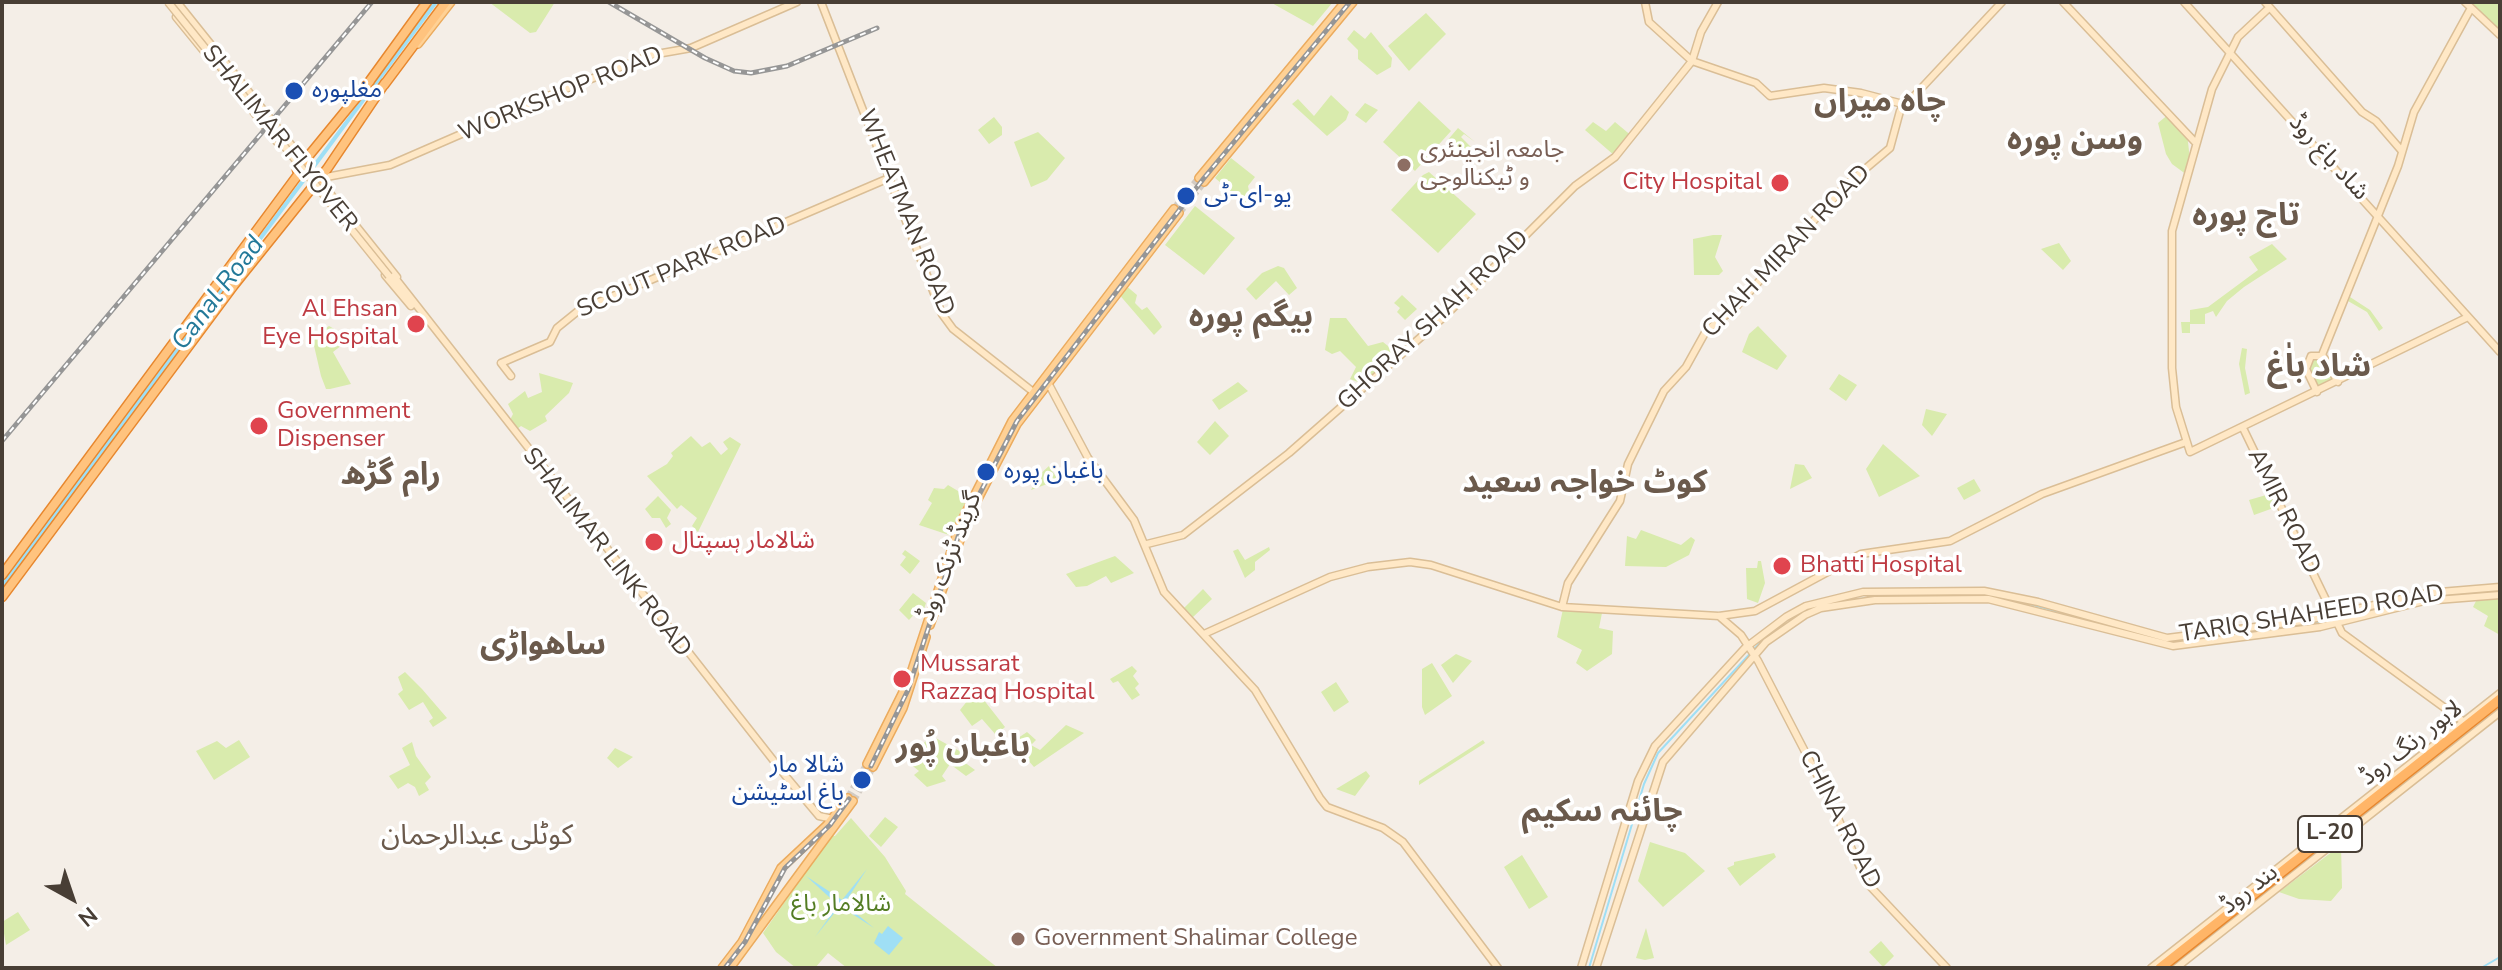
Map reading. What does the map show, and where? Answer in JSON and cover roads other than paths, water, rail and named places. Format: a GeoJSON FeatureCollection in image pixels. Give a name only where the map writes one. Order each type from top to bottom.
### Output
{"type":"FeatureCollection","features":[{"type":"Feature","properties":{"kind":"highway"},"geometry":{"type":"LineString","coordinates":[[2,575],[227,273],[302,162],[370,81],[425,2]]}},
{"type":"Feature","properties":{"kind":"highway"},"geometry":{"type":"LineString","coordinates":[[2,597],[385,83],[449,2]]}},
{"type":"Feature","properties":{"kind":"highway","name":"لاہور رنگ روڈ"},"geometry":{"type":"LineString","coordinates":[[2160,968],[2500,702]]}},
{"type":"Feature","properties":{"kind":"highway","name":"لاہور رنگ روڈ"},"geometry":{"type":"LineString","coordinates":[[2167,968],[2500,702]]}},
{"type":"Feature","properties":{"kind":"main road"},"geometry":{"type":"LineString","coordinates":[[171,2],[268,126],[377,248],[412,305]]}},
{"type":"Feature","properties":{"kind":"main road"},"geometry":{"type":"LineString","coordinates":[[171,2],[268,126]]}},
{"type":"Feature","properties":{"kind":"main road","name":"SHALIMAR FLYOVER"},"geometry":{"type":"LineString","coordinates":[[171,2],[412,305]]}},
{"type":"Feature","properties":{"kind":"main road","name":"WORKSHOP ROAD"},"geometry":{"type":"LineString","coordinates":[[316,178],[395,163],[563,90],[651,55],[691,48],[797,2]]}},
{"type":"Feature","properties":{"kind":"main road","name":"WHEATMAN ROAD"},"geometry":{"type":"LineString","coordinates":[[821,2],[944,317],[953,329],[1032,391]]}},
{"type":"Feature","properties":{"kind":"main road"},"geometry":{"type":"LineString","coordinates":[[1201,180],[1345,2]]}},
{"type":"Feature","properties":{"kind":"main road"},"geometry":{"type":"LineString","coordinates":[[1235,138],[1353,2]]}},
{"type":"Feature","properties":{"kind":"main road"},"geometry":{"type":"LineString","coordinates":[[1645,2],[1649,22],[1692,61],[1756,83],[1770,96],[1824,88],[1861,93],[1899,103],[1903,108],[2002,2]]}},
{"type":"Feature","properties":{"kind":"main road","name":"GHORAY SHAH ROAD"},"geometry":{"type":"LineString","coordinates":[[1147,544],[1183,535],[1349,402],[1446,315],[1575,186],[1630,142],[1692,61],[1701,32],[1718,2]]}},
{"type":"Feature","properties":{"kind":"main road"},"geometry":{"type":"LineString","coordinates":[[2063,2],[2195,142]]}},
{"type":"Feature","properties":{"kind":"main road","name":"شاد باغ روڈ"},"geometry":{"type":"LineString","coordinates":[[2184,2],[2500,352]]}},
{"type":"Feature","properties":{"kind":"main road"},"geometry":{"type":"LineString","coordinates":[[2401,150],[2267,5],[2248,25],[2230,50],[2195,142],[2172,234],[2176,407],[2190,452],[2468,317]]}},
{"type":"Feature","properties":{"kind":"main road"},"geometry":{"type":"LineString","coordinates":[[2322,355],[2422,94],[2468,5],[2500,35]]}},
{"type":"Feature","properties":{"kind":"main road","name":"CHAH MIRAN ROAD"},"geometry":{"type":"LineString","coordinates":[[1562,607],[1568,583],[1620,501],[1628,464],[1668,385],[1686,367],[1706,331],[1735,308],[1845,186],[1890,148],[1903,108]]}},
{"type":"Feature","properties":{"kind":"main road"},"geometry":{"type":"LineString","coordinates":[[2187,133],[2192,156]]}},
{"type":"Feature","properties":{"kind":"main road","name":"SCOUT PARK ROAD"},"geometry":{"type":"LineString","coordinates":[[511,376],[501,363],[550,342],[557,328],[578,311],[889,178]]}},
{"type":"Feature","properties":{"kind":"main road","name":"گرینڈ ٹرنک روڈ"},"geometry":{"type":"LineString","coordinates":[[872,762],[907,698],[967,520],[1017,424],[1046,379],[1177,211]]}},
{"type":"Feature","properties":{"kind":"main road","name":"SHALIMAR LINK ROAD"},"geometry":{"type":"LineString","coordinates":[[412,305],[779,770],[817,820],[820,831]]}},
{"type":"Feature","properties":{"kind":"main road"},"geometry":{"type":"LineString","coordinates":[[2322,355],[2338,382]]}},
{"type":"Feature","properties":{"kind":"main road"},"geometry":{"type":"LineString","coordinates":[[2317,392],[2305,365],[2311,356],[2322,355]]}},
{"type":"Feature","properties":{"kind":"main road"},"geometry":{"type":"LineString","coordinates":[[1046,379],[1088,458],[1122,500],[1147,544],[1164,592],[1255,690],[1323,803],[1383,828],[1403,842],[1498,968]]}},
{"type":"Feature","properties":{"kind":"main road","name":"گرینڈ ٹرنک روڈ"},"geometry":{"type":"LineString","coordinates":[[879,750],[908,682],[960,524],[1012,421],[1032,391],[1046,379]]}},
{"type":"Feature","properties":{"kind":"main road","name":"AMIR ROAD"},"geometry":{"type":"LineString","coordinates":[[2243,428],[2344,635],[2464,722]]}},
{"type":"Feature","properties":{"kind":"main road"},"geometry":{"type":"LineString","coordinates":[[1204,634],[1330,577],[1389,563],[1431,565],[1562,607],[1719,616],[1771,604],[1861,554],[1950,541],[2044,493],[2186,442]]}},
{"type":"Feature","properties":{"kind":"main road","name":"TARIQ SHAHEED ROAD"},"geometry":{"type":"LineString","coordinates":[[2475,593],[2500,587]]}},
{"type":"Feature","properties":{"kind":"main road","name":"TARIQ SHAHEED ROAD"},"geometry":{"type":"LineString","coordinates":[[1596,968],[1594,950],[1646,761],[1665,734],[1798,610],[1863,592],[1984,591],[2038,602],[2163,638],[2334,619],[2408,596],[2500,595]]}},
{"type":"Feature","properties":{"kind":"main road","name":"CHINA ROAD"},"geometry":{"type":"LineString","coordinates":[[1719,616],[1735,629],[1752,652],[1828,796],[1867,883],[1947,968]]}},
{"type":"Feature","properties":{"kind":"main road","name":"TARIQ SHAHEED ROAD"},"geometry":{"type":"LineString","coordinates":[[1581,968],[1594,950],[1663,762],[1752,652]]}},
{"type":"Feature","properties":{"kind":"main road","name":"بند روڈ"},"geometry":{"type":"LineString","coordinates":[[2151,968],[2500,693]]}},
{"type":"Feature","properties":{"kind":"main road","name":"بند روڈ"},"geometry":{"type":"LineString","coordinates":[[2176,968],[2500,712]]}},
{"type":"Feature","properties":{"kind":"main road","name":"SHALIMAR LINK ROAD"},"geometry":{"type":"LineString","coordinates":[[779,770],[819,816],[833,819]]}},
{"type":"Feature","properties":{"kind":"main road"},"geometry":{"type":"LineString","coordinates":[[722,968],[742,942],[784,864],[850,799],[730,968]]}},
{"type":"Feature","properties":{"kind":"main road"},"geometry":{"type":"LineString","coordinates":[[774,878],[780,886],[790,884]]}},
{"type":"Feature","properties":{"kind":"main road"},"geometry":{"type":"LineString","coordinates":[[767,891],[774,891],[778,899]]}},
{"type":"Feature","properties":{"kind":"water"},"geometry":{"type":"Polygon","coordinates":[[[867,869],[844,904],[874,928],[840,906],[815,937],[838,905],[806,876],[842,900],[867,869]]]}},
{"type":"Feature","properties":{"kind":"water"},"geometry":{"type":"Polygon","coordinates":[[[888,926],[903,938],[889,955],[874,943],[879,932],[882,934],[888,926]]]}},
{"type":"Feature","properties":{"kind":"waterway","name":"Canal Road"},"geometry":{"type":"LineString","coordinates":[[2,586],[436,2]]}},
{"type":"Feature","properties":{"kind":"waterway"},"geometry":{"type":"LineString","coordinates":[[2453,596],[2500,590]]}},
{"type":"Feature","properties":{"kind":"waterway"},"geometry":{"type":"LineString","coordinates":[[1825,604],[1874,597]]}},
{"type":"Feature","properties":{"kind":"waterway"},"geometry":{"type":"LineString","coordinates":[[1880,597],[1998,597]]}},
{"type":"Feature","properties":{"kind":"waterway"},"geometry":{"type":"LineString","coordinates":[[2020,601],[2121,630]]}},
{"type":"Feature","properties":{"kind":"waterway"},"geometry":{"type":"LineString","coordinates":[[1799,614],[1815,608]]}},
{"type":"Feature","properties":{"kind":"waterway"},"geometry":{"type":"LineString","coordinates":[[2170,642],[2328,621],[2368,609]]}},
{"type":"Feature","properties":{"kind":"waterway"},"geometry":{"type":"LineString","coordinates":[[1589,968],[1644,784],[1658,753],[1770,632]]}},
{"type":"Feature","properties":{"kind":"waterway"},"geometry":{"type":"LineString","coordinates":[[2481,968],[2500,957]]}},
{"type":"Feature","properties":{"kind":"tunnel"},"geometry":{"type":"LineString","coordinates":[[1174,209],[1199,178]]}},
{"type":"Feature","properties":{"kind":"tunnel"},"geometry":{"type":"LineString","coordinates":[[1179,213],[1204,182]]}},
{"type":"Feature","properties":{"kind":"tunnel"},"geometry":{"type":"LineString","coordinates":[[848,798],[867,764]]}},
{"type":"Feature","properties":{"kind":"tunnel"},"geometry":{"type":"LineString","coordinates":[[853,801],[873,767]]}},
{"type":"Feature","properties":{"kind":"railway"},"geometry":{"type":"LineString","coordinates":[[2,441],[372,2]]}},
{"type":"Feature","properties":{"kind":"railway"},"geometry":{"type":"LineString","coordinates":[[609,2],[705,58],[734,71],[751,73],[787,66],[877,28]]}},
{"type":"Feature","properties":{"kind":"railway"},"geometry":{"type":"LineString","coordinates":[[871,766],[908,690],[959,534],[1017,421],[1204,178],[1350,2]]}},
{"type":"Feature","properties":{"kind":"railway"},"geometry":{"type":"LineString","coordinates":[[725,968],[745,942],[785,868],[830,825],[849,799]]}},
{"type":"Feature","properties":{"kind":"place","name":"مغلپورہ"},"geometry":{"type":"Point","coordinates":[294,91]}},
{"type":"Feature","properties":{"kind":"place","name":"جامعہ انجینئری و ٹیکنالوجی"},"geometry":{"type":"Point","coordinates":[1404,165]}},
{"type":"Feature","properties":{"kind":"place","name":"City Hospital"},"geometry":{"type":"Point","coordinates":[1780,183]}},
{"type":"Feature","properties":{"kind":"place","name":"یو-ای-ٹی"},"geometry":{"type":"Point","coordinates":[1186,196]}},
{"type":"Feature","properties":{"kind":"place","name":"Al Ehsan Eye Hospital"},"geometry":{"type":"Point","coordinates":[416,324]}},
{"type":"Feature","properties":{"kind":"place","name":"Government Dispenser"},"geometry":{"type":"Point","coordinates":[259,426]}},
{"type":"Feature","properties":{"kind":"place","name":"باغبان پورہ"},"geometry":{"type":"Point","coordinates":[986,472]}},
{"type":"Feature","properties":{"kind":"place","name":"شالامار ہسپتال"},"geometry":{"type":"Point","coordinates":[654,542]}},
{"type":"Feature","properties":{"kind":"place","name":"Bhatti Hospital"},"geometry":{"type":"Point","coordinates":[1782,566]}},
{"type":"Feature","properties":{"kind":"place","name":"Mussarat Razzaq Hospital"},"geometry":{"type":"Point","coordinates":[902,679]}},
{"type":"Feature","properties":{"kind":"place","name":"شالا مار باغ اسٹیشن"},"geometry":{"type":"Point","coordinates":[862,780]}},
{"type":"Feature","properties":{"kind":"place","name":"Government Shalimar College"},"geometry":{"type":"Point","coordinates":[1018,939]}},
{"type":"Feature","properties":{"kind":"district","name":"چاہ میراں"},"geometry":{"type":"Point","coordinates":[1880,103]}},
{"type":"Feature","properties":{"kind":"district","name":"وسن پورہ"},"geometry":{"type":"Point","coordinates":[2075,141]}},
{"type":"Feature","properties":{"kind":"district","name":"تاج پورہ"},"geometry":{"type":"Point","coordinates":[2246,217]}},
{"type":"Feature","properties":{"kind":"district","name":"بیگم پورہ"},"geometry":{"type":"Point","coordinates":[1251,318]}},
{"type":"Feature","properties":{"kind":"district","name":"شاد باٰغ"},"geometry":{"type":"Point","coordinates":[2319,368]}},
{"type":"Feature","properties":{"kind":"district","name":"رام گڑھ"},"geometry":{"type":"Point","coordinates":[391,476]}},
{"type":"Feature","properties":{"kind":"district","name":"کوٹ خواجہ سعید"},"geometry":{"type":"Point","coordinates":[1585,484]}},
{"type":"Feature","properties":{"kind":"district","name":"ساھواڑی"},"geometry":{"type":"Point","coordinates":[543,646]}},
{"type":"Feature","properties":{"kind":"district","name":"باغبان پُور"},"geometry":{"type":"Point","coordinates":[963,748]}},
{"type":"Feature","properties":{"kind":"district","name":"چائنہ سکیم"},"geometry":{"type":"Point","coordinates":[1602,813]}},
{"type":"Feature","properties":{"kind":"district","name":"کوٹلی عبدالرحمان"},"geometry":{"type":"Point","coordinates":[477,837]}},
{"type":"Feature","properties":{"kind":"park label","name":"شالامار باغ"},"geometry":{"type":"Point","coordinates":[841,905]}}]}
